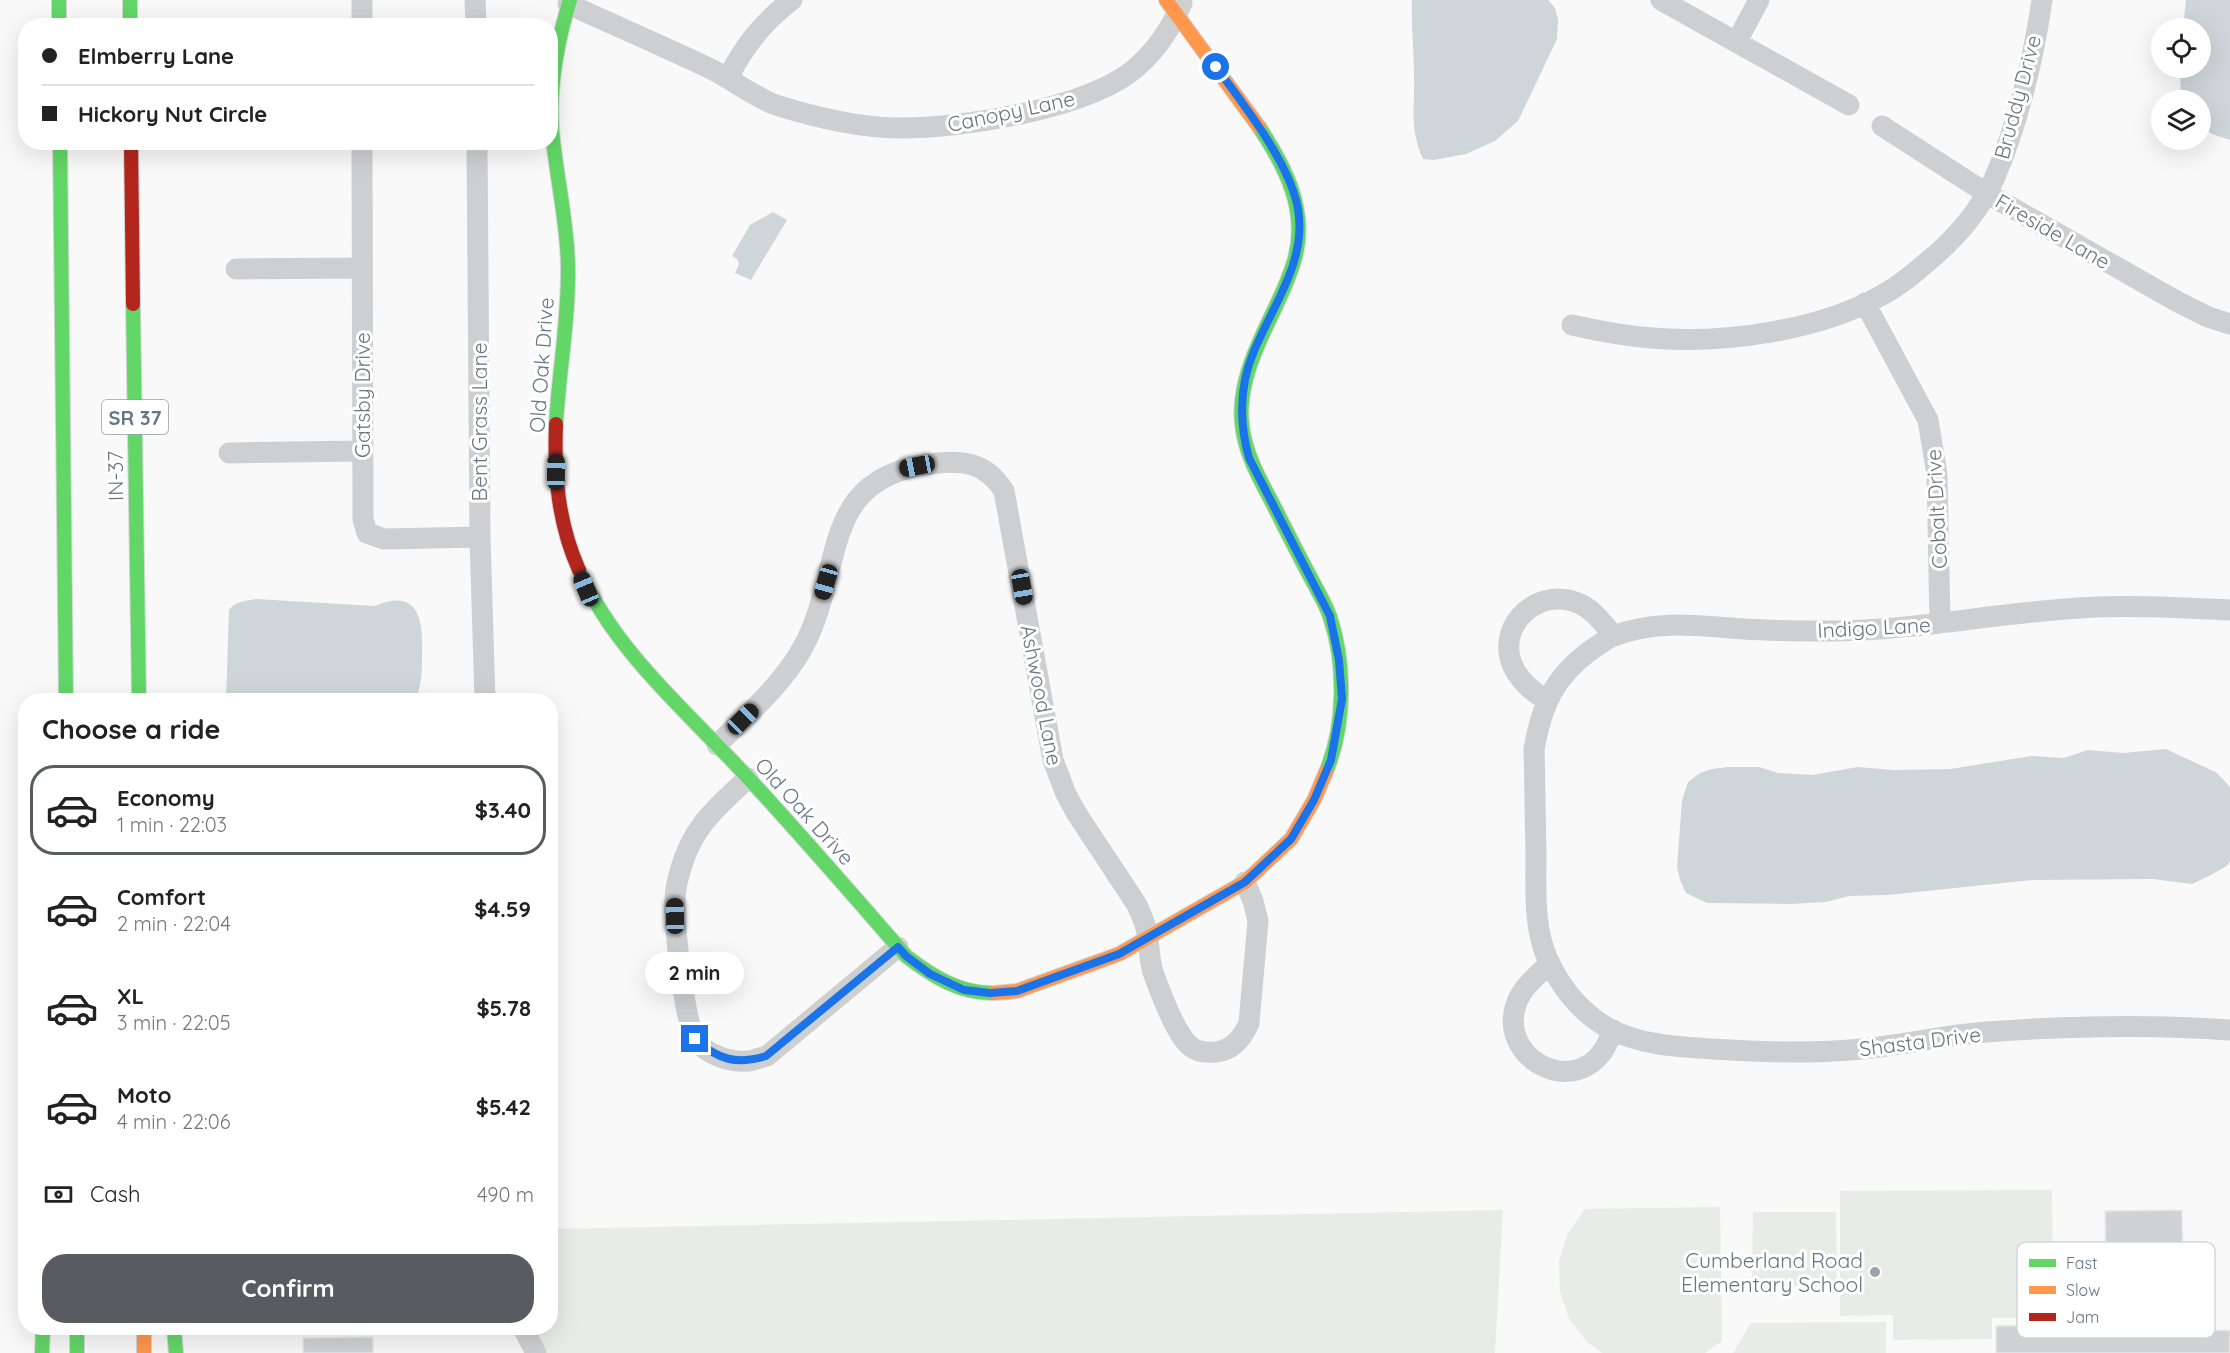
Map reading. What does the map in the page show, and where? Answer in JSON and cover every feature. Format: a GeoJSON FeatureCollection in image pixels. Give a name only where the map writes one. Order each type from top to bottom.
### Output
{"type":"FeatureCollection","features":[{"type":"Feature","properties":{"kind":"main road"},"geometry":{"type":"LineString","coordinates":[[59,0],[59,18]]}},
{"type":"Feature","properties":{"kind":"main road"},"geometry":{"type":"LineString","coordinates":[[130,0],[130,18]]}},
{"type":"Feature","properties":{"kind":"main road","name":"Old Oak Drive"},"geometry":{"type":"LineString","coordinates":[[558,41],[569,2]]}},
{"type":"Feature","properties":{"kind":"main road","name":"Old Oak Drive"},"geometry":{"type":"LineString","coordinates":[[554,150],[562,196],[568,264],[566,335],[557,428],[556,472],[560,512],[570,550],[586,589],[628,652],[748,778],[906,956],[930,974],[964,990],[990,993],[1017,991],[1119,954],[1245,882],[1291,839],[1314,800],[1331,760],[1342,699],[1339,660],[1330,616],[1249,458],[1243,438],[1241,413],[1244,386],[1253,352],[1283,292],[1294,262],[1299,234],[1298,209],[1291,186],[1276,156],[1176,5]]}},
{"type":"Feature","properties":{"kind":"main road"},"geometry":{"type":"LineString","coordinates":[[60,150],[66,693]]}},
{"type":"Feature","properties":{"kind":"main road","name":"IN-37"},"geometry":{"type":"LineString","coordinates":[[131,150],[139,693]]}},
{"type":"Feature","properties":{"kind":"main road"},"geometry":{"type":"LineString","coordinates":[[42,1353],[43,1335]]}},
{"type":"Feature","properties":{"kind":"main road"},"geometry":{"type":"LineString","coordinates":[[77,1335],[77,1353]]}},
{"type":"Feature","properties":{"kind":"main road"},"geometry":{"type":"LineString","coordinates":[[144,1335],[144,1353]]}},
{"type":"Feature","properties":{"kind":"main road"},"geometry":{"type":"LineString","coordinates":[[175,1335],[176,1353]]}},
{"type":"Feature","properties":{"kind":"street"},"geometry":{"type":"LineString","coordinates":[[362,0],[362,18]]}},
{"type":"Feature","properties":{"kind":"street"},"geometry":{"type":"LineString","coordinates":[[475,0],[476,18]]}},
{"type":"Feature","properties":{"kind":"street"},"geometry":{"type":"LineString","coordinates":[[728,78],[740,54],[757,30],[792,0]]}},
{"type":"Feature","properties":{"kind":"street"},"geometry":{"type":"LineString","coordinates":[[1661,0],[1849,105]]}},
{"type":"Feature","properties":{"kind":"street"},"geometry":{"type":"LineString","coordinates":[[1737,41],[1759,0]]}},
{"type":"Feature","properties":{"kind":"street","name":"Bruddy Drive"},"geometry":{"type":"LineString","coordinates":[[1572,325],[1618,335],[1654,338],[1725,337],[1780,330],[1843,312],[1881,296],[1908,278],[1938,254],[1964,225],[1994,180],[2023,93],[2042,0]]}},
{"type":"Feature","properties":{"kind":"street","name":"Canopy Lane"},"geometry":{"type":"LineString","coordinates":[[569,2],[728,78],[773,104],[802,112],[894,128],[931,127],[998,118],[1076,99],[1110,86],[1138,66],[1167,33],[1176,5]]}},
{"type":"Feature","properties":{"kind":"street","name":"Fireside Lane"},"geometry":{"type":"LineString","coordinates":[[1882,126],[1986,193],[2178,302],[2208,317],[2230,324]]}},
{"type":"Feature","properties":{"kind":"street","name":"Gatsby Drive"},"geometry":{"type":"LineString","coordinates":[[362,150],[361,451],[363,519],[368,533],[384,538],[480,537]]}},
{"type":"Feature","properties":{"kind":"street","name":"Bent Grass Lane"},"geometry":{"type":"LineString","coordinates":[[477,150],[480,537],[485,693]]}},
{"type":"Feature","properties":{"kind":"street"},"geometry":{"type":"LineString","coordinates":[[236,269],[362,268]]}},
{"type":"Feature","properties":{"kind":"street","name":"Cobalt Drive"},"geometry":{"type":"LineString","coordinates":[[1865,303],[1928,420],[1932,434],[1937,474],[1940,623]]}},
{"type":"Feature","properties":{"kind":"street"},"geometry":{"type":"LineString","coordinates":[[229,453],[361,451]]}},
{"type":"Feature","properties":{"kind":"street","name":"Ashwood Lane"},"geometry":{"type":"LineString","coordinates":[[717,745],[769,694],[801,650],[813,628],[838,534],[849,509],[864,492],[884,476],[930,464],[954,461],[970,464],[986,470],[995,477],[1004,491],[1053,760],[1066,794],[1137,905],[1145,923],[1152,970],[1168,1010],[1185,1041],[1192,1048],[1203,1052],[1223,1051],[1234,1045],[1244,1034],[1249,1023],[1258,921],[1245,882]]}},
{"type":"Feature","properties":{"kind":"street"},"geometry":{"type":"LineString","coordinates":[[1547,701],[1525,685],[1512,663],[1509,640],[1519,616],[1529,607],[1541,601],[1566,599],[1592,612],[1614,636]]}},
{"type":"Feature","properties":{"kind":"street","name":"Indigo Lane"},"geometry":{"type":"LineString","coordinates":[[1547,701],[1558,681],[1597,646],[1614,636],[1641,627],[1658,625],[1776,631],[1838,631],[2098,607],[2230,610]]}},
{"type":"Feature","properties":{"kind":"street","name":"Shasta Drive"},"geometry":{"type":"LineString","coordinates":[[1547,701],[1539,723],[1534,749],[1536,915],[1546,954],[1572,998],[1584,1010],[1613,1030],[1640,1040],[1673,1046],[1759,1052],[1863,1049],[1998,1032],[2148,1027],[2230,1030]]}},
{"type":"Feature","properties":{"kind":"street"},"geometry":{"type":"LineString","coordinates":[[748,778],[707,816],[692,841],[681,868],[675,898],[676,935],[688,1015],[695,1039],[707,1050],[736,1061],[750,1061],[766,1056],[898,947]]}},
{"type":"Feature","properties":{"kind":"street"},"geometry":{"type":"LineString","coordinates":[[1550,963],[1525,988],[1514,1014],[1517,1042],[1526,1056],[1556,1071],[1584,1066],[1602,1052],[1613,1030]]}},
{"type":"Feature","properties":{"kind":"street"},"geometry":{"type":"LineString","coordinates":[[527,1335],[536,1353]]}},
{"type":"Feature","properties":{"kind":"shaded area"},"geometry":{"type":"Polygon","coordinates":[[[1412,0],[1548,0],[1555,8],[1558,20],[1557,39],[1518,121],[1495,141],[1466,154],[1434,160],[1423,159],[1414,128],[1412,0]]]}},
{"type":"Feature","properties":{"kind":"shaded area"},"geometry":{"type":"Polygon","coordinates":[[[2186,0],[2230,0],[2230,140],[2211,133],[2211,90],[2181,90],[2180,78],[2211,78],[2211,18],[2184,18],[2186,0]]]}},
{"type":"Feature","properties":{"kind":"shaded area"},"geometry":{"type":"Polygon","coordinates":[[[773,212],[787,220],[751,280],[735,273],[739,264],[732,256],[750,225],[773,212]]]}},
{"type":"Feature","properties":{"kind":"shaded area"},"geometry":{"type":"Polygon","coordinates":[[[256,599],[375,606],[390,601],[401,601],[409,604],[415,610],[421,629],[422,666],[418,693],[226,693],[229,610],[244,601],[256,599]]]}},
{"type":"Feature","properties":{"kind":"shaded area"},"geometry":{"type":"Polygon","coordinates":[[[2166,749],[2217,773],[2230,787],[2230,861],[2228,865],[2192,884],[2153,879],[2032,880],[1888,895],[1849,896],[1826,902],[1791,904],[1707,903],[1686,893],[1680,880],[1677,867],[1682,800],[1688,782],[1700,773],[1712,769],[1759,767],[1778,773],[1813,775],[1857,767],[1894,770],[1951,769],[2031,756],[2064,758],[2088,750],[2123,753],[2166,749]]]}},
{"type":"Feature","properties":{"kind":"shaded area"},"geometry":{"type":"Polygon","coordinates":[[[2052,1190],[2052,1242],[2017,1242],[2017,1318],[1992,1318],[1992,1339],[1893,1340],[1893,1315],[1840,1316],[1840,1191],[2052,1190]]]}},
{"type":"Feature","properties":{"kind":"shaded area"},"geometry":{"type":"Polygon","coordinates":[[[1720,1207],[1722,1341],[1705,1353],[1602,1353],[1587,1342],[1569,1319],[1560,1291],[1559,1261],[1568,1233],[1585,1209],[1720,1207]]]}},
{"type":"Feature","properties":{"kind":"shaded area"},"geometry":{"type":"Polygon","coordinates":[[[1503,1210],[1495,1353],[547,1353],[538,1335],[558,1335],[558,1229],[1503,1210]]]}},
{"type":"Feature","properties":{"kind":"shaded area"},"geometry":{"type":"Polygon","coordinates":[[[1753,1212],[1836,1212],[1837,1287],[1752,1286],[1753,1212]]]}},
{"type":"Feature","properties":{"kind":"shaded area"},"geometry":{"type":"Polygon","coordinates":[[[1886,1322],[1886,1353],[1733,1353],[1751,1323],[1886,1322]]]}},
{"type":"Feature","properties":{"kind":"building"},"geometry":{"type":"Polygon","coordinates":[[[2182,1210],[2183,1242],[2106,1242],[2105,1211],[2182,1210]]]}},
{"type":"Feature","properties":{"kind":"building"},"geometry":{"type":"Polygon","coordinates":[[[1996,1326],[2017,1326],[2017,1338],[2215,1338],[2215,1330],[2230,1330],[2230,1353],[1996,1353],[1996,1326]]]}},
{"type":"Feature","properties":{"kind":"building"},"geometry":{"type":"Polygon","coordinates":[[[373,1337],[373,1353],[303,1353],[303,1338],[373,1337]]]}},
{"type":"Feature","properties":{"kind":"traffic: fast"},"geometry":{"type":"LineString","coordinates":[[59,0],[59,18]]}},
{"type":"Feature","properties":{"kind":"traffic: fast"},"geometry":{"type":"LineString","coordinates":[[130,0],[130,18]]}},
{"type":"Feature","properties":{"kind":"traffic: fast"},"geometry":{"type":"LineString","coordinates":[[558,48],[570,0]]}},
{"type":"Feature","properties":{"kind":"traffic: fast"},"geometry":{"type":"LineString","coordinates":[[1259,127],[1292,189],[1299,223],[1295,258],[1288,280],[1247,374],[1243,394],[1242,424],[1246,446],[1254,468],[1324,603],[1335,635],[1341,675],[1340,716],[1326,772]]}},
{"type":"Feature","properties":{"kind":"traffic: fast"},"geometry":{"type":"LineString","coordinates":[[60,150],[66,693]]}},
{"type":"Feature","properties":{"kind":"traffic: fast"},"geometry":{"type":"LineString","coordinates":[[554,150],[566,231],[568,265],[567,305],[556,424]]}},
{"type":"Feature","properties":{"kind":"traffic: fast"},"geometry":{"type":"LineString","coordinates":[[133,304],[139,693]]}},
{"type":"Feature","properties":{"kind":"traffic: fast"},"geometry":{"type":"LineString","coordinates":[[579,570],[611,626],[650,675],[781,814],[906,956],[958,987],[982,993],[994,993]]}},
{"type":"Feature","properties":{"kind":"traffic: fast"},"geometry":{"type":"LineString","coordinates":[[42,1353],[43,1335]]}},
{"type":"Feature","properties":{"kind":"traffic: fast"},"geometry":{"type":"LineString","coordinates":[[77,1335],[77,1353]]}},
{"type":"Feature","properties":{"kind":"traffic: fast"},"geometry":{"type":"LineString","coordinates":[[175,1335],[176,1353]]}},
{"type":"Feature","properties":{"kind":"traffic: slow"},"geometry":{"type":"LineString","coordinates":[[1166,0],[1259,127]]}},
{"type":"Feature","properties":{"kind":"traffic: slow"},"geometry":{"type":"LineString","coordinates":[[994,993],[1017,991],[1119,954],[1245,882],[1291,839],[1314,800],[1326,772]]}},
{"type":"Feature","properties":{"kind":"traffic: slow"},"geometry":{"type":"LineString","coordinates":[[144,1335],[144,1353]]}},
{"type":"Feature","properties":{"kind":"traffic: jam"},"geometry":{"type":"LineString","coordinates":[[131,150],[133,304]]}},
{"type":"Feature","properties":{"kind":"traffic: jam"},"geometry":{"type":"LineString","coordinates":[[556,424],[559,499],[566,535],[579,570]]}},
{"type":"Feature","properties":{"kind":"place","name":"Cumberland Road Elementary School"},"geometry":{"type":"Point","coordinates":[1875,1272]}},
{"type":"Feature","properties":{"kind":"route"},"geometry":{"type":"LineString","coordinates":[[695,1039],[707,1050],[720,1057],[736,1061],[750,1061],[766,1056],[898,947],[930,974],[964,990],[990,993],[1017,991],[1119,954],[1245,882],[1291,839],[1314,800],[1331,760],[1342,699],[1339,660],[1330,616],[1249,458],[1243,438],[1241,413],[1244,386],[1253,352],[1283,292],[1294,262],[1299,234],[1298,209],[1291,186],[1276,156],[1242,102],[1216,67]]}}]}
